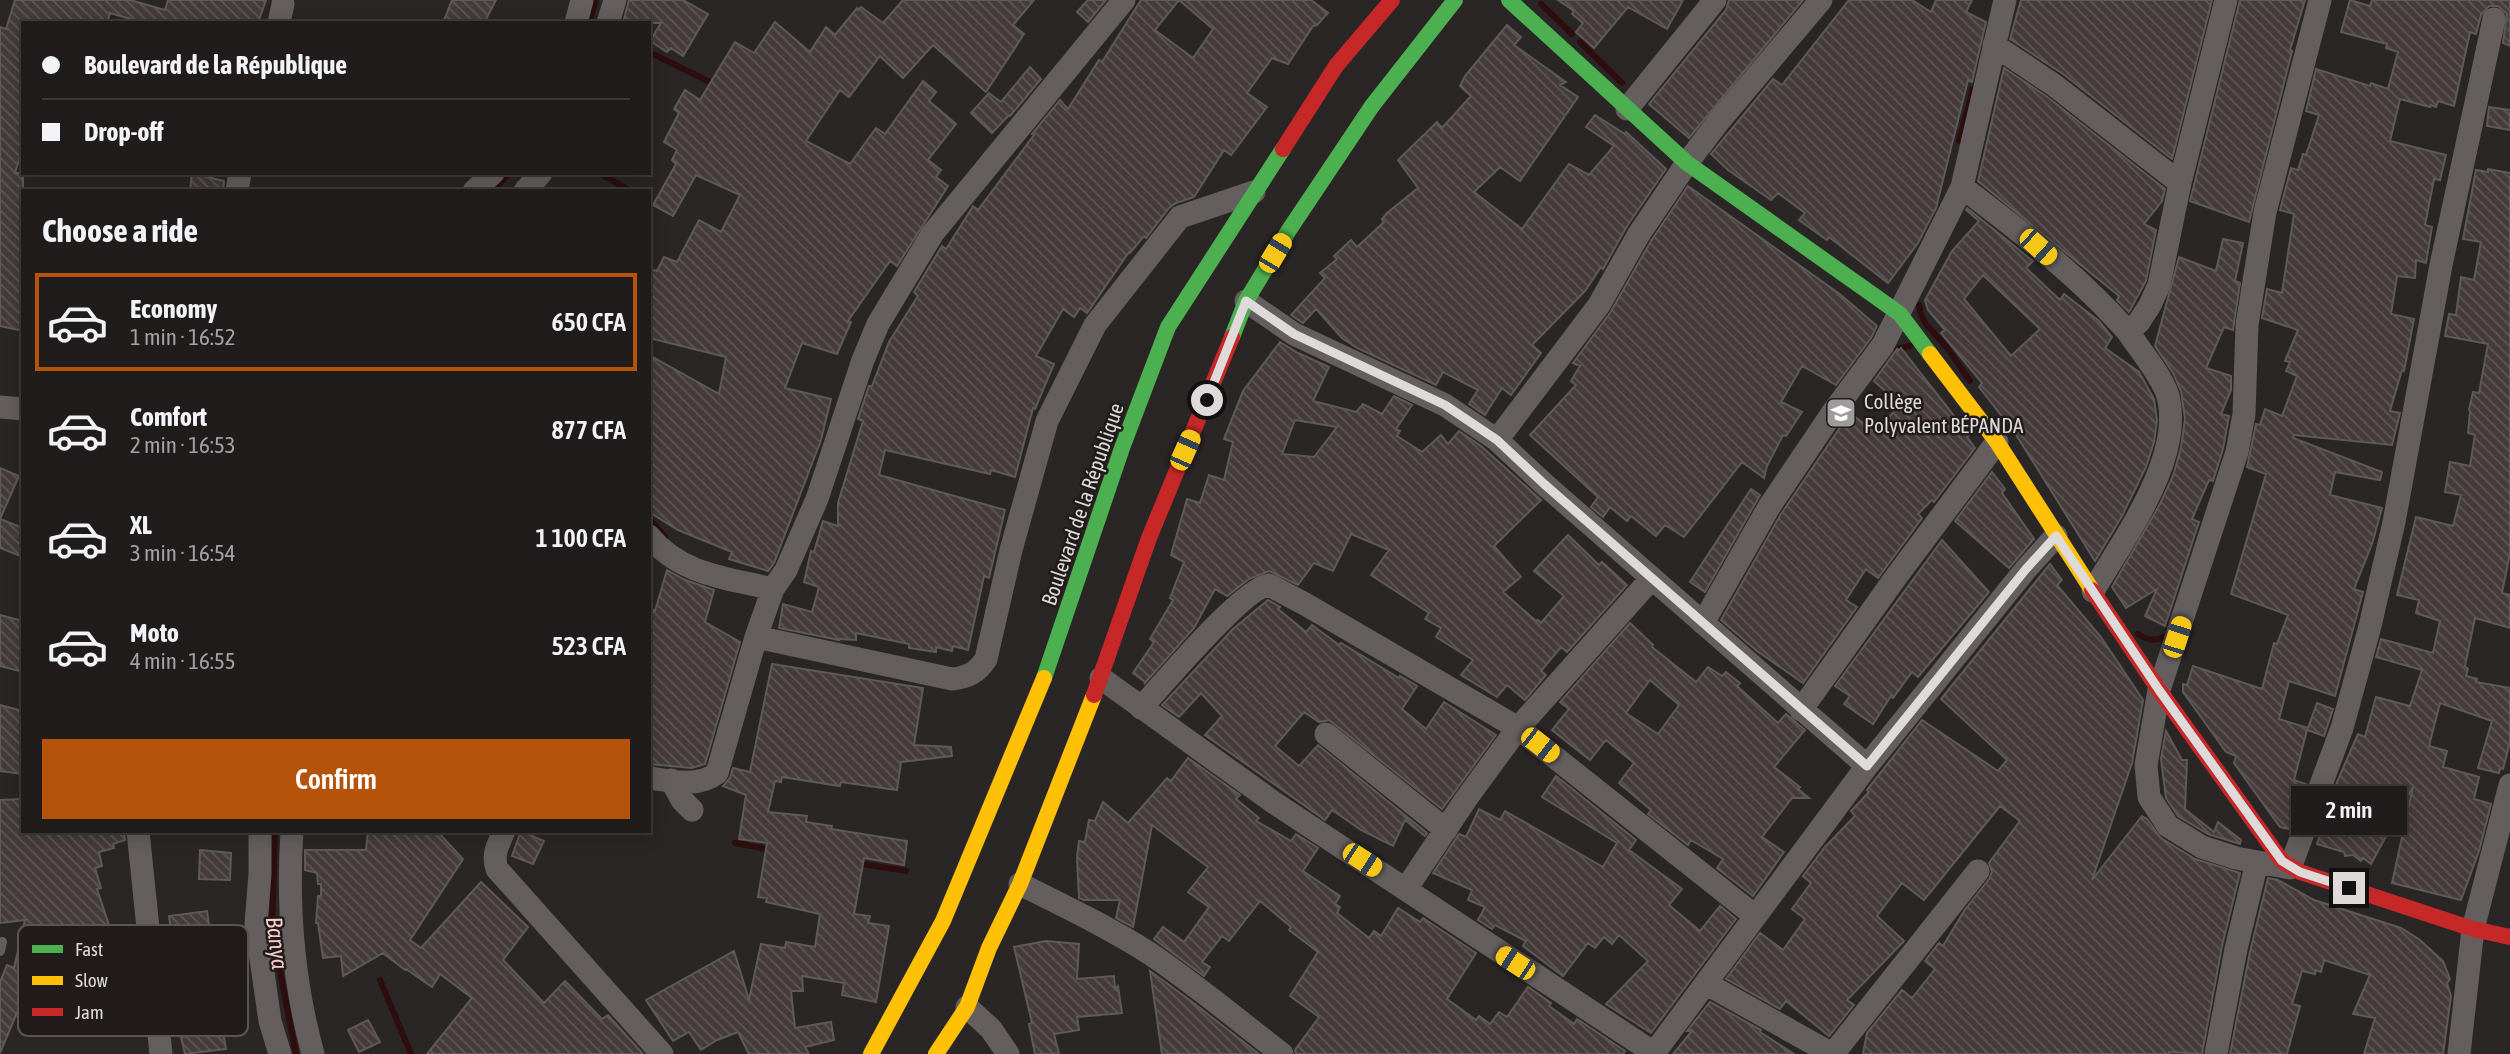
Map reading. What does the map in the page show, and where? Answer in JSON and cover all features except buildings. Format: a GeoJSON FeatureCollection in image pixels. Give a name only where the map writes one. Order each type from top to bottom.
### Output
{"type":"FeatureCollection","features":[{"type":"Feature","properties":{"kind":"main road","name":"Boulevard de la République"},"geometry":{"type":"LineString","coordinates":[[871,1054],[943,921],[1035,703],[1122,448],[1168,327],[1336,66],[1392,0]]}},
{"type":"Feature","properties":{"kind":"main road"},"geometry":{"type":"LineString","coordinates":[[936,1054],[967,1007],[989,948],[1020,884],[1101,678],[1149,538],[1218,375],[1246,301],[1289,230],[1372,106],[1455,0]]}},
{"type":"Feature","properties":{"kind":"main road"},"geometry":{"type":"LineString","coordinates":[[1509,0],[1687,163],[1900,314],[1997,442],[2159,690],[2282,861],[2290,868],[2473,929],[2510,937]]}},
{"type":"Feature","properties":{"kind":"street"},"geometry":{"type":"LineString","coordinates":[[577,21],[582,0]]}},
{"type":"Feature","properties":{"kind":"street"},"geometry":{"type":"LineString","coordinates":[[609,21],[615,0]]}},
{"type":"Feature","properties":{"kind":"street"},"geometry":{"type":"LineString","coordinates":[[660,779],[700,782],[717,773],[756,637],[773,589],[786,570],[817,499],[863,360],[878,324],[933,233],[1124,0]]}},
{"type":"Feature","properties":{"kind":"street"},"geometry":{"type":"LineString","coordinates":[[1627,109],[1715,0]]}},
{"type":"Feature","properties":{"kind":"street"},"geometry":{"type":"LineString","coordinates":[[1497,440],[1600,305],[1654,210],[1687,163],[1821,0]]}},
{"type":"Feature","properties":{"kind":"street"},"geometry":{"type":"LineString","coordinates":[[1703,623],[1769,507],[1833,412],[1883,345],[1962,187],[2005,0]]}},
{"type":"Feature","properties":{"kind":"street"},"geometry":{"type":"LineString","coordinates":[[2320,0],[2264,212],[2247,325],[2244,414],[2237,452],[2159,690],[2146,765],[2149,797],[2168,826],[2202,847],[2290,868],[2342,729],[2395,522],[2441,265],[2494,19]]}},
{"type":"Feature","properties":{"kind":"street"},"geometry":{"type":"LineString","coordinates":[[2129,332],[2150,305],[2159,285],[2218,3]]}},
{"type":"Feature","properties":{"kind":"street"},"geometry":{"type":"LineString","coordinates":[[1994,45],[2053,85],[2180,183]]}},
{"type":"Feature","properties":{"kind":"street"},"geometry":{"type":"LineString","coordinates":[[476,189],[491,175]]}},
{"type":"Feature","properties":{"kind":"street"},"geometry":{"type":"LineString","coordinates":[[527,189],[539,175]]}},
{"type":"Feature","properties":{"kind":"street"},"geometry":{"type":"LineString","coordinates":[[1962,187],[2019,230],[2112,313],[2129,332],[2167,393],[2171,415],[2166,446],[2153,484],[2093,591]]}},
{"type":"Feature","properties":{"kind":"street"},"geometry":{"type":"LineString","coordinates":[[756,637],[952,679],[965,677],[978,670],[986,659],[1047,421],[1095,325],[1180,217],[1254,192]]}},
{"type":"Feature","properties":{"kind":"street"},"geometry":{"type":"LineString","coordinates":[[1246,301],[1294,334],[1445,405],[1497,440],[1867,766]]}},
{"type":"Feature","properties":{"kind":"street"},"geometry":{"type":"LineString","coordinates":[[0,407],[21,409]]}},
{"type":"Feature","properties":{"kind":"street"},"geometry":{"type":"LineString","coordinates":[[1801,710],[1997,442]]}},
{"type":"Feature","properties":{"kind":"street"},"geometry":{"type":"LineString","coordinates":[[1101,678],[1273,802],[1654,1054],[1867,766],[2026,569],[2056,536]]}},
{"type":"Feature","properties":{"kind":"street"},"geometry":{"type":"LineString","coordinates":[[651,538],[669,557],[695,570],[773,589]]}},
{"type":"Feature","properties":{"kind":"street"},"geometry":{"type":"LineString","coordinates":[[1406,889],[1518,728],[1652,578]]}},
{"type":"Feature","properties":{"kind":"street"},"geometry":{"type":"LineString","coordinates":[[1141,708],[1201,642],[1239,605],[1265,585],[1305,604],[1518,728],[1755,916]]}},
{"type":"Feature","properties":{"kind":"street"},"geometry":{"type":"LineString","coordinates":[[1326,734],[1446,830]]}},
{"type":"Feature","properties":{"kind":"street"},"geometry":{"type":"LineString","coordinates":[[660,779],[692,810]]}},
{"type":"Feature","properties":{"kind":"street"},"geometry":{"type":"LineString","coordinates":[[2462,1051],[2473,929],[2510,785]]}},
{"type":"Feature","properties":{"kind":"street"},"geometry":{"type":"LineString","coordinates":[[138,833],[148,925]]}},
{"type":"Feature","properties":{"kind":"street"},"geometry":{"type":"LineString","coordinates":[[260,833],[256,923],[270,1021],[280,1054]]}},
{"type":"Feature","properties":{"kind":"street"},"geometry":{"type":"LineString","coordinates":[[292,833],[291,943],[297,990],[313,1054]]}},
{"type":"Feature","properties":{"kind":"street"},"geometry":{"type":"LineString","coordinates":[[503,833],[495,850],[496,869],[662,1054]]}},
{"type":"Feature","properties":{"kind":"street"},"geometry":{"type":"LineString","coordinates":[[2217,1054],[2236,949],[2257,862]]}},
{"type":"Feature","properties":{"kind":"street"},"geometry":{"type":"LineString","coordinates":[[1707,985],[1832,1054],[1978,871]]}},
{"type":"Feature","properties":{"kind":"street"},"geometry":{"type":"LineString","coordinates":[[1020,884],[1115,932],[1148,953],[1282,1054]]}},
{"type":"Feature","properties":{"kind":"street"},"geometry":{"type":"LineString","coordinates":[[967,1007],[991,1029],[1008,1054]]}},
{"type":"Feature","properties":{"kind":"street"},"geometry":{"type":"LineString","coordinates":[[159,1036],[161,1054]]}},
{"type":"Feature","properties":{"kind":"waterway","name":"Banya"},"geometry":{"type":"LineString","coordinates":[[590,21],[596,0]]}},
{"type":"Feature","properties":{"kind":"waterway"},"geometry":{"type":"LineString","coordinates":[[1541,4],[1572,34]]}},
{"type":"Feature","properties":{"kind":"waterway"},"geometry":{"type":"LineString","coordinates":[[1580,42],[1622,83]]}},
{"type":"Feature","properties":{"kind":"waterway"},"geometry":{"type":"LineString","coordinates":[[651,53],[708,81]]}},
{"type":"Feature","properties":{"kind":"waterway"},"geometry":{"type":"LineString","coordinates":[[1959,141],[1973,89]]}},
{"type":"Feature","properties":{"kind":"waterway","name":"Banya"},"geometry":{"type":"LineString","coordinates":[[494,189],[508,175]]}},
{"type":"Feature","properties":{"kind":"waterway"},"geometry":{"type":"LineString","coordinates":[[603,175],[627,189]]}},
{"type":"Feature","properties":{"kind":"waterway"},"geometry":{"type":"LineString","coordinates":[[1919,305],[1926,324],[1948,349],[1970,381]]}},
{"type":"Feature","properties":{"kind":"waterway"},"geometry":{"type":"LineString","coordinates":[[1897,349],[1910,346]]}},
{"type":"Feature","properties":{"kind":"waterway"},"geometry":{"type":"LineString","coordinates":[[651,520],[665,537]]}},
{"type":"Feature","properties":{"kind":"waterway"},"geometry":{"type":"LineString","coordinates":[[2138,634],[2153,640],[2169,634]]}},
{"type":"Feature","properties":{"kind":"waterway","name":"Banya"},"geometry":{"type":"LineString","coordinates":[[275,833],[272,929],[296,1054]]}},
{"type":"Feature","properties":{"kind":"waterway"},"geometry":{"type":"LineString","coordinates":[[735,843],[773,850]]}},
{"type":"Feature","properties":{"kind":"waterway"},"geometry":{"type":"LineString","coordinates":[[856,863],[906,871]]}},
{"type":"Feature","properties":{"kind":"waterway"},"geometry":{"type":"LineString","coordinates":[[380,980],[411,1054]]}},
{"type":"Feature","properties":{"kind":"traffic: fast"},"geometry":{"type":"LineString","coordinates":[[1232,337],[1246,301],[1289,230],[1372,106],[1455,0]]}},
{"type":"Feature","properties":{"kind":"traffic: fast"},"geometry":{"type":"LineString","coordinates":[[1509,0],[1687,163],[1900,314],[1930,354]]}},
{"type":"Feature","properties":{"kind":"traffic: fast"},"geometry":{"type":"LineString","coordinates":[[1044,678],[1122,448],[1168,327],[1283,149]]}},
{"type":"Feature","properties":{"kind":"traffic: slow"},"geometry":{"type":"LineString","coordinates":[[1930,354],[1997,442],[2092,590]]}},
{"type":"Feature","properties":{"kind":"traffic: slow"},"geometry":{"type":"LineString","coordinates":[[871,1054],[943,921],[1044,678]]}},
{"type":"Feature","properties":{"kind":"traffic: slow"},"geometry":{"type":"LineString","coordinates":[[936,1054],[967,1007],[989,948],[1020,884],[1094,695]]}},
{"type":"Feature","properties":{"kind":"traffic: jam"},"geometry":{"type":"LineString","coordinates":[[1283,149],[1336,66],[1392,0]]}},
{"type":"Feature","properties":{"kind":"traffic: jam"},"geometry":{"type":"LineString","coordinates":[[1094,695],[1149,538],[1232,337]]}},
{"type":"Feature","properties":{"kind":"traffic: jam"},"geometry":{"type":"LineString","coordinates":[[2092,590],[2159,690],[2282,861],[2300,872],[2473,929],[2510,937]]}},
{"type":"Feature","properties":{"kind":"place","name":"Collège Polyvalent BÉPANDA"},"geometry":{"type":"Point","coordinates":[1841,413]}},
{"type":"Feature","properties":{"kind":"route"},"geometry":{"type":"LineString","coordinates":[[1207,400],[1246,301],[1294,334],[1445,405],[1497,440],[1867,766],[2026,569],[2056,536],[2159,690],[2282,861],[2290,868],[2349,888]]}}]}
